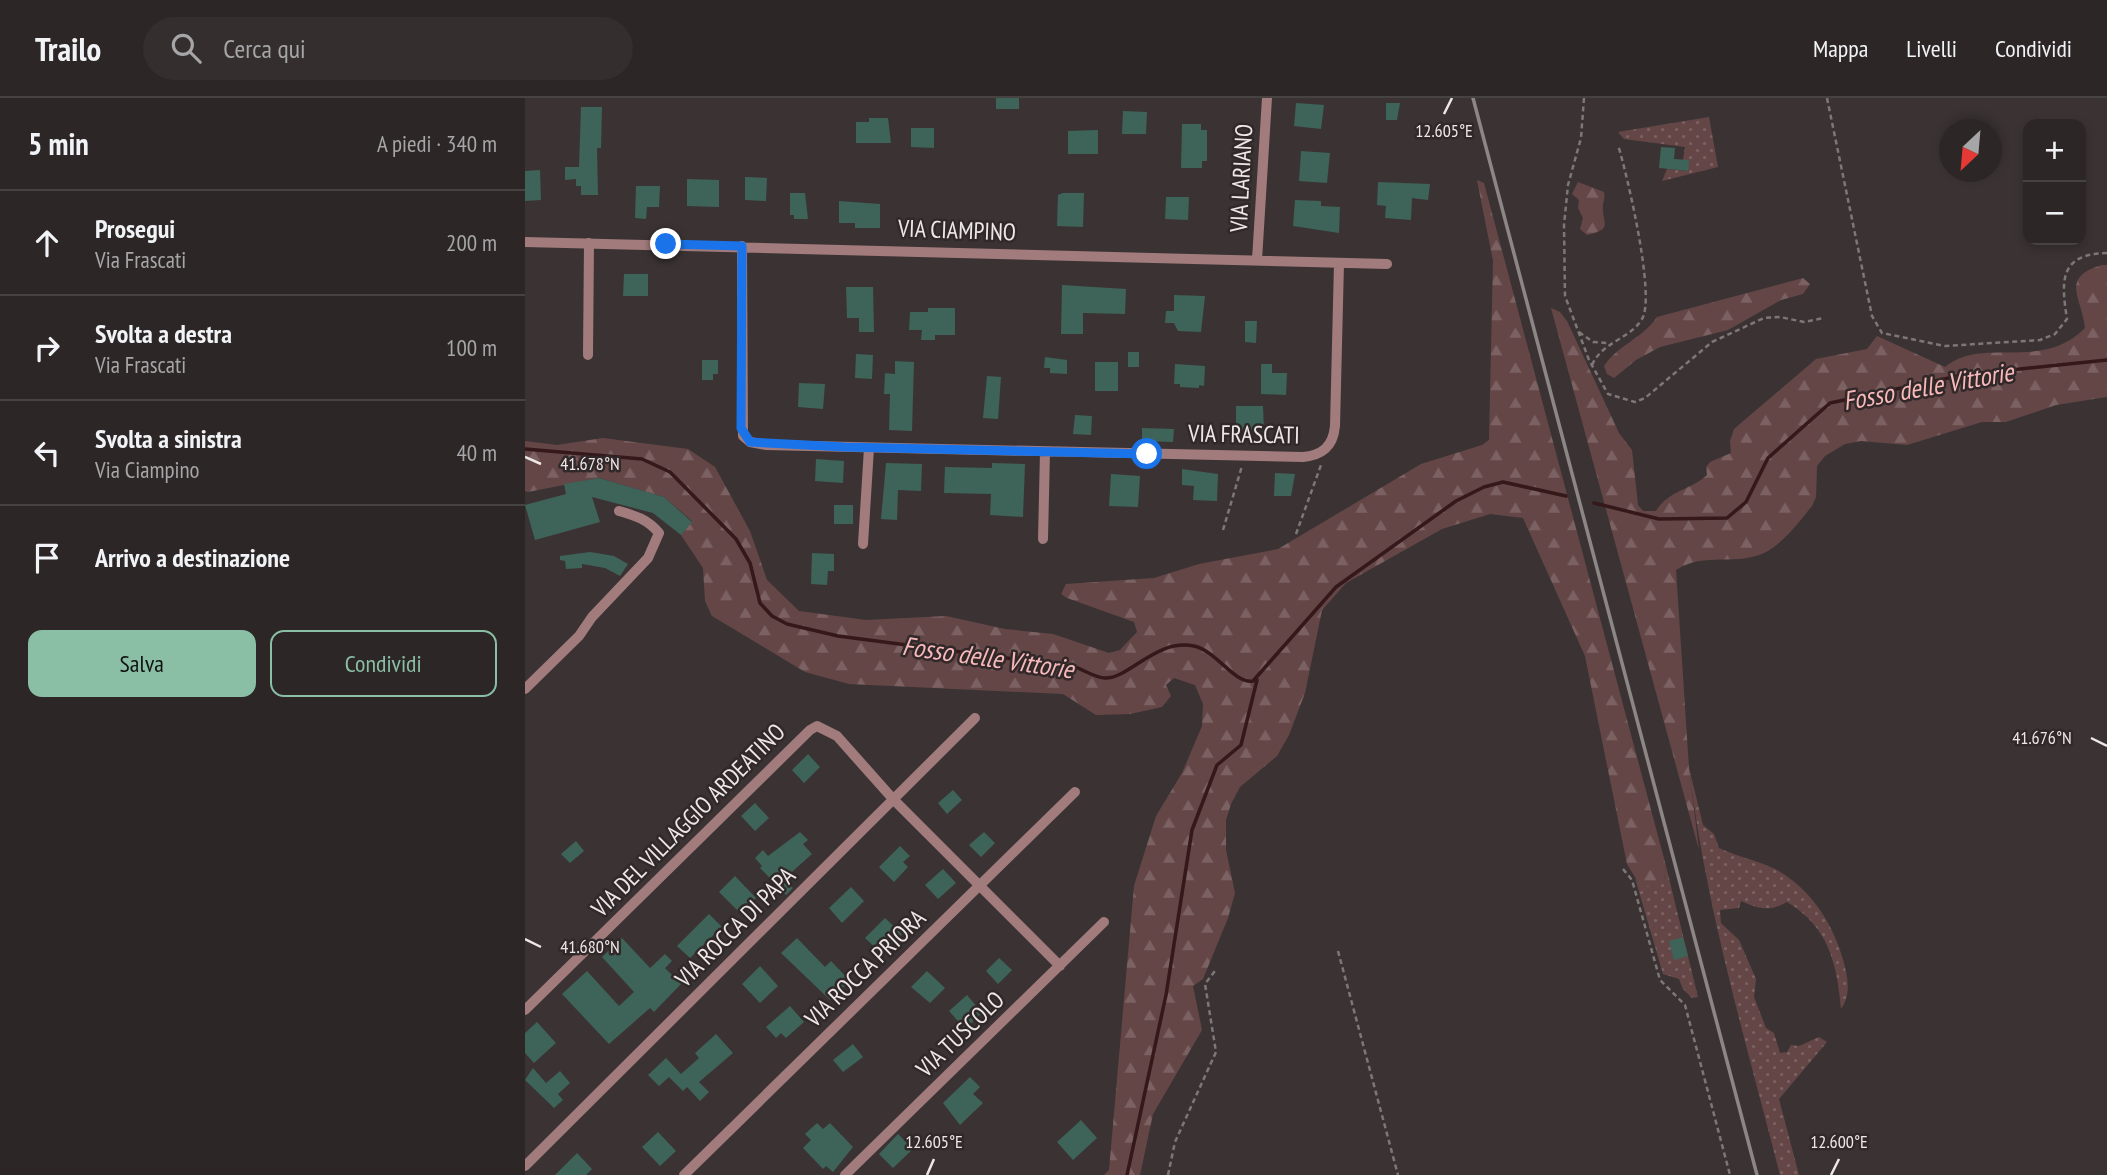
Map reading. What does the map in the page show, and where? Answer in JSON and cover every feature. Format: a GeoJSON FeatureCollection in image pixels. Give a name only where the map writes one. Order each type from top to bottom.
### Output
{"type":"FeatureCollection","features":[{"type":"Feature","properties":{"kind":"street","name":"VIA LARIANO"},"geometry":{"type":"LineString","coordinates":[[1257,260],[1267,98]]}},
{"type":"Feature","properties":{"kind":"street","name":"VIA CIAMPINO"},"geometry":{"type":"LineString","coordinates":[[525,242],[1387,264]]}},
{"type":"Feature","properties":{"kind":"street"},"geometry":{"type":"LineString","coordinates":[[588,355],[589,243]]}},
{"type":"Feature","properties":{"kind":"street","name":"VIA FRASCATI"},"geometry":{"type":"LineString","coordinates":[[742,246],[743,436],[761,444],[869,448],[1303,457],[1327,449],[1335,426],[1339,262]]}},
{"type":"Feature","properties":{"kind":"street"},"geometry":{"type":"LineString","coordinates":[[863,544],[869,448]]}},
{"type":"Feature","properties":{"kind":"street"},"geometry":{"type":"LineString","coordinates":[[1043,538],[1045,452]]}},
{"type":"Feature","properties":{"kind":"street"},"geometry":{"type":"LineString","coordinates":[[525,689],[579,636],[592,617],[648,558],[656,543],[659,533],[653,526],[642,518],[619,511]]}},
{"type":"Feature","properties":{"kind":"street","name":"VIA ROCCA DI PAPA"},"geometry":{"type":"LineString","coordinates":[[525,1166],[975,718]]}},
{"type":"Feature","properties":{"kind":"street","name":"VIA DEL VILLAGGIO ARDEATINO"},"geometry":{"type":"LineString","coordinates":[[525,1010],[813,727],[823,727],[837,736],[893,799],[1060,966]]}},
{"type":"Feature","properties":{"kind":"street","name":"VIA ROCCA PRIORA"},"geometry":{"type":"LineString","coordinates":[[684,1175],[1075,792]]}},
{"type":"Feature","properties":{"kind":"street","name":"VIA TUSCOLO"},"geometry":{"type":"LineString","coordinates":[[845,1175],[1104,922]]}},
{"type":"Feature","properties":{"kind":"path"},"geometry":{"type":"LineString","coordinates":[[1584,98],[1581,138],[1568,186],[1562,267],[1565,296],[1576,330],[1608,394],[1635,402],[1656,390],[1712,342],[1764,318],[1780,317],[1804,322],[1824,318]]}},
{"type":"Feature","properties":{"kind":"path"},"geometry":{"type":"LineString","coordinates":[[1827,98],[1872,316],[1882,333],[1945,346],[2040,340],[2055,334],[2067,319],[2062,286],[2066,272],[2075,260],[2107,253]]}},
{"type":"Feature","properties":{"kind":"path"},"geometry":{"type":"LineString","coordinates":[[1592,366],[1602,348],[1635,329],[1647,311],[1648,303],[1627,173],[1618,145]]}},
{"type":"Feature","properties":{"kind":"path"},"geometry":{"type":"LineString","coordinates":[[1576,330],[1593,342],[1611,342]]}},
{"type":"Feature","properties":{"kind":"path"},"geometry":{"type":"LineString","coordinates":[[1296,534],[1327,449]]}},
{"type":"Feature","properties":{"kind":"path"},"geometry":{"type":"LineString","coordinates":[[1223,530],[1245,456]]}},
{"type":"Feature","properties":{"kind":"path"},"geometry":{"type":"LineString","coordinates":[[1623,869],[1632,880],[1660,980],[1685,1005],[1730,1175]]}},
{"type":"Feature","properties":{"kind":"path"},"geometry":{"type":"LineString","coordinates":[[1338,951],[1398,1175]]}},
{"type":"Feature","properties":{"kind":"path"},"geometry":{"type":"LineString","coordinates":[[1168,1175],[1175,1142],[1216,1052],[1205,984],[1215,971]]}},
{"type":"Feature","properties":{"kind":"green space"},"geometry":{"type":"Polygon","coordinates":[[[1709,117],[1718,167],[1662,181],[1667,169],[1688,171],[1683,160],[1685,147],[1624,139],[1618,132],[1709,117]]]}},
{"type":"Feature","properties":{"kind":"green space"},"geometry":{"type":"Polygon","coordinates":[[[1477,180],[1484,183],[1666,866],[1664,880],[1652,888],[1638,882],[1627,864],[1585,656],[1523,518],[1490,514],[1442,529],[1346,583],[1322,610],[1305,693],[1289,735],[1277,756],[1240,787],[1226,820],[1226,850],[1235,893],[1228,918],[1203,979],[1193,986],[1202,1030],[1153,1114],[1140,1175],[1104,1175],[1109,1170],[1134,886],[1156,816],[1182,773],[1202,726],[1203,704],[1195,685],[1174,678],[1166,685],[1171,696],[1162,707],[1130,714],[1096,715],[1063,694],[849,684],[805,672],[712,616],[705,601],[703,568],[681,535],[692,521],[664,497],[599,478],[525,491],[525,441],[557,445],[603,438],[688,449],[715,467],[750,531],[767,580],[799,611],[866,620],[946,616],[1005,629],[1053,634],[1109,653],[1120,650],[1137,632],[1134,622],[1067,598],[1061,594],[1066,584],[1154,578],[1199,564],[1278,549],[1421,464],[1482,445],[1489,440],[1493,261],[1477,180]]]}},
{"type":"Feature","properties":{"kind":"green space"},"geometry":{"type":"Polygon","coordinates":[[[1578,182],[1604,192],[1605,224],[1604,228],[1596,233],[1587,235],[1580,229],[1583,218],[1578,208],[1579,200],[1572,194],[1578,182]]]}},
{"type":"Feature","properties":{"kind":"green space"},"geometry":{"type":"Polygon","coordinates":[[[2107,265],[2107,397],[2056,405],[2006,422],[1982,422],[1907,445],[1861,441],[1845,444],[1825,456],[1817,466],[1816,497],[1812,506],[1779,543],[1755,556],[1698,561],[1676,570],[1689,768],[1699,850],[1551,308],[1560,312],[1567,321],[1619,433],[1632,450],[1638,505],[1643,511],[1656,511],[1674,494],[1707,475],[1706,467],[1710,462],[1731,453],[1730,441],[1734,429],[1816,359],[1867,349],[1877,336],[1945,367],[1960,358],[1977,354],[2050,349],[2068,341],[2085,328],[2076,290],[2077,282],[2089,270],[2107,265]]]}},
{"type":"Feature","properties":{"kind":"green space"},"geometry":{"type":"Polygon","coordinates":[[[1803,278],[1810,284],[1803,294],[1781,300],[1728,330],[1660,347],[1636,360],[1614,378],[1607,374],[1604,366],[1610,359],[1645,331],[1657,317],[1803,278]]]}},
{"type":"Feature","properties":{"kind":"green space"},"geometry":{"type":"Polygon","coordinates":[[[1689,768],[1703,825],[1714,834],[1719,848],[1775,869],[1800,886],[1827,922],[1844,963],[1847,993],[1841,1009],[1837,977],[1828,948],[1813,923],[1801,912],[1787,902],[1764,908],[1741,901],[1739,908],[1720,910],[1721,923],[1739,940],[1756,979],[1754,997],[1766,1028],[1774,1033],[1780,1053],[1787,1052],[1791,1045],[1799,1046],[1819,1037],[1827,1042],[1779,1099],[1799,1175],[1780,1175],[1716,923],[1689,768]]]}},
{"type":"Feature","properties":{"kind":"green space"},"geometry":{"type":"Polygon","coordinates":[[[1666,866],[1698,997],[1692,998],[1683,989],[1679,979],[1663,974],[1635,878],[1638,882],[1664,880],[1666,866]]]}},
{"type":"Feature","properties":{"kind":"building"},"geometry":{"type":"Polygon","coordinates":[[[996,98],[1019,98],[1019,109],[996,109],[996,98]]]}},
{"type":"Feature","properties":{"kind":"building"},"geometry":{"type":"Polygon","coordinates":[[[1296,103],[1324,105],[1321,129],[1294,126],[1296,103]]]}},
{"type":"Feature","properties":{"kind":"building"},"geometry":{"type":"Polygon","coordinates":[[[1386,103],[1400,103],[1397,120],[1386,120],[1386,103]]]}},
{"type":"Feature","properties":{"kind":"building"},"geometry":{"type":"Polygon","coordinates":[[[581,107],[602,107],[601,148],[597,148],[598,195],[581,195],[581,186],[576,186],[576,179],[565,180],[565,167],[579,167],[581,107]]]}},
{"type":"Feature","properties":{"kind":"building"},"geometry":{"type":"Polygon","coordinates":[[[1123,111],[1147,112],[1146,134],[1122,134],[1123,111]]]}},
{"type":"Feature","properties":{"kind":"building"},"geometry":{"type":"Polygon","coordinates":[[[869,118],[888,118],[891,143],[856,143],[856,122],[869,122],[869,118]]]}},
{"type":"Feature","properties":{"kind":"building"},"geometry":{"type":"Polygon","coordinates":[[[1182,124],[1201,124],[1201,130],[1207,130],[1207,161],[1202,161],[1202,168],[1181,168],[1182,124]]]}},
{"type":"Feature","properties":{"kind":"building"},"geometry":{"type":"Polygon","coordinates":[[[911,128],[934,128],[934,148],[911,147],[911,128]]]}},
{"type":"Feature","properties":{"kind":"building"},"geometry":{"type":"Polygon","coordinates":[[[1098,130],[1098,154],[1068,154],[1068,131],[1098,130]]]}},
{"type":"Feature","properties":{"kind":"building"},"geometry":{"type":"Polygon","coordinates":[[[1661,147],[1675,148],[1674,159],[1689,160],[1688,171],[1659,168],[1661,147]]]}},
{"type":"Feature","properties":{"kind":"building"},"geometry":{"type":"Polygon","coordinates":[[[1301,151],[1330,153],[1327,183],[1299,181],[1301,151]]]}},
{"type":"Feature","properties":{"kind":"building"},"geometry":{"type":"Polygon","coordinates":[[[540,170],[541,200],[525,201],[525,171],[540,170]]]}},
{"type":"Feature","properties":{"kind":"building"},"geometry":{"type":"Polygon","coordinates":[[[745,177],[767,178],[766,201],[745,200],[745,177]]]}},
{"type":"Feature","properties":{"kind":"building"},"geometry":{"type":"Polygon","coordinates":[[[687,179],[719,180],[719,207],[687,206],[687,179]]]}},
{"type":"Feature","properties":{"kind":"building"},"geometry":{"type":"Polygon","coordinates":[[[1378,182],[1430,184],[1428,200],[1412,198],[1411,220],[1385,218],[1386,206],[1377,205],[1378,182]]]}},
{"type":"Feature","properties":{"kind":"building"},"geometry":{"type":"Polygon","coordinates":[[[636,186],[660,186],[659,207],[647,207],[646,219],[635,218],[636,186]]]}},
{"type":"Feature","properties":{"kind":"building"},"geometry":{"type":"Polygon","coordinates":[[[790,193],[805,193],[808,219],[794,219],[794,215],[790,215],[790,193]]]}},
{"type":"Feature","properties":{"kind":"building"},"geometry":{"type":"Polygon","coordinates":[[[1084,193],[1083,227],[1057,226],[1058,195],[1084,193]]]}},
{"type":"Feature","properties":{"kind":"building"},"geometry":{"type":"Polygon","coordinates":[[[1166,197],[1189,197],[1188,220],[1165,219],[1166,197]]]}},
{"type":"Feature","properties":{"kind":"building"},"geometry":{"type":"Polygon","coordinates":[[[1295,200],[1321,201],[1321,206],[1340,207],[1339,233],[1293,226],[1295,200]]]}},
{"type":"Feature","properties":{"kind":"building"},"geometry":{"type":"Polygon","coordinates":[[[839,201],[880,204],[880,228],[855,228],[855,223],[839,223],[839,201]]]}},
{"type":"Feature","properties":{"kind":"building"},"geometry":{"type":"Polygon","coordinates":[[[624,274],[648,274],[648,296],[623,296],[624,274]]]}},
{"type":"Feature","properties":{"kind":"building"},"geometry":{"type":"Polygon","coordinates":[[[1062,285],[1126,289],[1125,314],[1083,313],[1083,334],[1061,334],[1062,285]]]}},
{"type":"Feature","properties":{"kind":"building"},"geometry":{"type":"Polygon","coordinates":[[[846,287],[873,287],[874,332],[859,332],[859,318],[847,318],[846,287]]]}},
{"type":"Feature","properties":{"kind":"building"},"geometry":{"type":"Polygon","coordinates":[[[1174,295],[1205,296],[1201,332],[1178,331],[1174,323],[1165,323],[1166,311],[1174,311],[1174,295]]]}},
{"type":"Feature","properties":{"kind":"building"},"geometry":{"type":"Polygon","coordinates":[[[928,308],[955,308],[955,335],[935,335],[935,340],[921,340],[922,330],[909,330],[910,312],[928,312],[928,308]]]}},
{"type":"Feature","properties":{"kind":"building"},"geometry":{"type":"Polygon","coordinates":[[[1245,321],[1257,321],[1256,343],[1245,342],[1245,321]]]}},
{"type":"Feature","properties":{"kind":"building"},"geometry":{"type":"Polygon","coordinates":[[[1128,352],[1139,352],[1139,367],[1128,367],[1128,352]]]}},
{"type":"Feature","properties":{"kind":"building"},"geometry":{"type":"Polygon","coordinates":[[[856,354],[873,355],[872,379],[855,378],[856,354]]]}},
{"type":"Feature","properties":{"kind":"building"},"geometry":{"type":"Polygon","coordinates":[[[1045,357],[1067,360],[1067,374],[1050,373],[1050,368],[1044,368],[1045,357]]]}},
{"type":"Feature","properties":{"kind":"building"},"geometry":{"type":"Polygon","coordinates":[[[702,360],[718,360],[718,374],[713,374],[713,380],[702,380],[702,360]]]}},
{"type":"Feature","properties":{"kind":"building"},"geometry":{"type":"Polygon","coordinates":[[[895,361],[914,362],[912,431],[889,430],[890,394],[884,394],[885,373],[895,374],[895,361]]]}},
{"type":"Feature","properties":{"kind":"building"},"geometry":{"type":"Polygon","coordinates":[[[1095,362],[1118,362],[1118,391],[1095,391],[1095,362]]]}},
{"type":"Feature","properties":{"kind":"building"},"geometry":{"type":"Polygon","coordinates":[[[1175,364],[1205,366],[1204,386],[1180,387],[1180,384],[1174,384],[1175,364]]]}},
{"type":"Feature","properties":{"kind":"building"},"geometry":{"type":"Polygon","coordinates":[[[1261,364],[1272,364],[1272,373],[1287,373],[1286,395],[1261,394],[1261,364]]]}},
{"type":"Feature","properties":{"kind":"building"},"geometry":{"type":"Polygon","coordinates":[[[987,376],[1001,377],[998,419],[983,418],[987,376]]]}},
{"type":"Feature","properties":{"kind":"building"},"geometry":{"type":"Polygon","coordinates":[[[799,383],[825,384],[823,409],[798,407],[799,383]]]}},
{"type":"Feature","properties":{"kind":"building"},"geometry":{"type":"Polygon","coordinates":[[[1236,406],[1263,406],[1264,430],[1236,430],[1236,406]]]}},
{"type":"Feature","properties":{"kind":"building"},"geometry":{"type":"Polygon","coordinates":[[[1075,415],[1092,416],[1091,435],[1073,434],[1075,415]]]}},
{"type":"Feature","properties":{"kind":"building"},"geometry":{"type":"Polygon","coordinates":[[[1142,428],[1174,429],[1173,442],[1142,441],[1142,428]]]}},
{"type":"Feature","properties":{"kind":"building"},"geometry":{"type":"Polygon","coordinates":[[[816,459],[844,461],[843,483],[815,481],[816,459]]]}},
{"type":"Feature","properties":{"kind":"building"},"geometry":{"type":"Polygon","coordinates":[[[886,463],[922,464],[921,491],[898,490],[897,520],[881,519],[886,463]]]}},
{"type":"Feature","properties":{"kind":"building"},"geometry":{"type":"Polygon","coordinates":[[[992,463],[1025,464],[1023,517],[990,515],[991,494],[944,493],[945,467],[992,468],[992,463]]]}},
{"type":"Feature","properties":{"kind":"building"},"geometry":{"type":"Polygon","coordinates":[[[1182,469],[1218,474],[1217,501],[1193,500],[1194,486],[1182,485],[1182,469]]]}},
{"type":"Feature","properties":{"kind":"building"},"geometry":{"type":"Polygon","coordinates":[[[1275,473],[1295,474],[1291,496],[1274,496],[1275,473]]]}},
{"type":"Feature","properties":{"kind":"building"},"geometry":{"type":"Polygon","coordinates":[[[1111,474],[1140,476],[1138,507],[1109,506],[1111,474]]]}},
{"type":"Feature","properties":{"kind":"building"},"geometry":{"type":"Polygon","coordinates":[[[599,478],[664,497],[692,522],[681,535],[653,513],[592,497],[600,522],[535,540],[525,505],[566,494],[564,484],[599,478]]]}},
{"type":"Feature","properties":{"kind":"building"},"geometry":{"type":"Polygon","coordinates":[[[834,505],[853,505],[853,524],[834,524],[834,505]]]}},
{"type":"Feature","properties":{"kind":"building"},"geometry":{"type":"Polygon","coordinates":[[[590,552],[614,556],[628,564],[620,576],[605,568],[582,564],[582,568],[566,569],[565,561],[560,560],[560,556],[590,552]]]}},
{"type":"Feature","properties":{"kind":"building"},"geometry":{"type":"Polygon","coordinates":[[[812,553],[834,554],[834,571],[828,571],[827,585],[811,584],[812,553]]]}},
{"type":"Feature","properties":{"kind":"building"},"geometry":{"type":"Polygon","coordinates":[[[808,754],[820,767],[804,783],[792,770],[808,754]]]}},
{"type":"Feature","properties":{"kind":"building"},"geometry":{"type":"Polygon","coordinates":[[[953,790],[962,800],[947,814],[938,803],[953,790]]]}},
{"type":"Feature","properties":{"kind":"building"},"geometry":{"type":"Polygon","coordinates":[[[755,803],[769,818],[755,831],[741,816],[755,803]]]}},
{"type":"Feature","properties":{"kind":"building"},"geometry":{"type":"Polygon","coordinates":[[[800,832],[808,840],[803,844],[812,854],[784,879],[793,888],[786,895],[760,868],[762,866],[755,858],[763,850],[768,856],[800,832]]]}},
{"type":"Feature","properties":{"kind":"building"},"geometry":{"type":"Polygon","coordinates":[[[984,832],[995,843],[981,857],[969,845],[984,832]]]}},
{"type":"Feature","properties":{"kind":"building"},"geometry":{"type":"Polygon","coordinates":[[[576,841],[584,851],[570,863],[561,854],[576,841]]]}},
{"type":"Feature","properties":{"kind":"building"},"geometry":{"type":"Polygon","coordinates":[[[900,846],[910,856],[903,862],[908,867],[894,882],[879,867],[900,846]]]}},
{"type":"Feature","properties":{"kind":"building"},"geometry":{"type":"Polygon","coordinates":[[[943,869],[956,883],[938,899],[925,885],[943,869]]]}},
{"type":"Feature","properties":{"kind":"building"},"geometry":{"type":"Polygon","coordinates":[[[735,876],[756,898],[740,913],[719,892],[735,876]]]}},
{"type":"Feature","properties":{"kind":"building"},"geometry":{"type":"Polygon","coordinates":[[[851,887],[864,901],[842,923],[829,908],[851,887]]]}},
{"type":"Feature","properties":{"kind":"building"},"geometry":{"type":"Polygon","coordinates":[[[709,914],[722,927],[690,958],[677,946],[709,914]]]}},
{"type":"Feature","properties":{"kind":"building"},"geometry":{"type":"Polygon","coordinates":[[[885,918],[902,934],[883,955],[865,938],[885,918]]]}},
{"type":"Feature","properties":{"kind":"building"},"geometry":{"type":"Polygon","coordinates":[[[1683,937],[1688,956],[1674,960],[1669,941],[1683,937]]]}},
{"type":"Feature","properties":{"kind":"building"},"geometry":{"type":"Polygon","coordinates":[[[622,938],[650,968],[665,954],[672,961],[665,968],[681,984],[654,1012],[650,1008],[609,1044],[562,994],[587,971],[619,1006],[634,992],[602,957],[622,938]]]}},
{"type":"Feature","properties":{"kind":"building"},"geometry":{"type":"Polygon","coordinates":[[[797,938],[825,967],[831,961],[850,981],[830,1000],[781,953],[797,938]]]}},
{"type":"Feature","properties":{"kind":"building"},"geometry":{"type":"Polygon","coordinates":[[[999,958],[1012,970],[998,984],[986,971],[999,958]]]}},
{"type":"Feature","properties":{"kind":"building"},"geometry":{"type":"Polygon","coordinates":[[[760,966],[778,986],[760,1003],[742,984],[760,966]]]}},
{"type":"Feature","properties":{"kind":"building"},"geometry":{"type":"Polygon","coordinates":[[[927,971],[945,988],[930,1003],[911,987],[927,971]]]}},
{"type":"Feature","properties":{"kind":"building"},"geometry":{"type":"Polygon","coordinates":[[[967,995],[982,1013],[965,1029],[949,1011],[967,995]]]}},
{"type":"Feature","properties":{"kind":"building"},"geometry":{"type":"Polygon","coordinates":[[[790,1006],[804,1022],[786,1038],[781,1033],[776,1038],[766,1027],[790,1006]]]}},
{"type":"Feature","properties":{"kind":"building"},"geometry":{"type":"Polygon","coordinates":[[[537,1022],[556,1043],[534,1063],[525,1053],[525,1033],[537,1022]]]}},
{"type":"Feature","properties":{"kind":"building"},"geometry":{"type":"Polygon","coordinates":[[[716,1034],[733,1053],[699,1082],[709,1092],[700,1101],[687,1087],[683,1091],[669,1077],[659,1086],[648,1075],[666,1058],[681,1074],[699,1058],[695,1053],[716,1034]]]}},
{"type":"Feature","properties":{"kind":"building"},"geometry":{"type":"Polygon","coordinates":[[[853,1044],[863,1057],[843,1072],[833,1060],[853,1044]]]}},
{"type":"Feature","properties":{"kind":"building"},"geometry":{"type":"Polygon","coordinates":[[[533,1068],[546,1083],[560,1071],[570,1083],[558,1094],[563,1100],[554,1108],[525,1080],[533,1068]]]}},
{"type":"Feature","properties":{"kind":"building"},"geometry":{"type":"Polygon","coordinates":[[[970,1077],[980,1087],[973,1094],[983,1103],[960,1125],[943,1103],[970,1077]]]}},
{"type":"Feature","properties":{"kind":"building"},"geometry":{"type":"Polygon","coordinates":[[[1081,1120],[1097,1138],[1073,1160],[1057,1142],[1081,1120]]]}},
{"type":"Feature","properties":{"kind":"building"},"geometry":{"type":"Polygon","coordinates":[[[817,1123],[823,1129],[830,1123],[853,1147],[833,1172],[826,1166],[823,1169],[803,1148],[811,1140],[805,1134],[817,1123]]]}},
{"type":"Feature","properties":{"kind":"building"},"geometry":{"type":"Polygon","coordinates":[[[658,1132],[676,1151],[660,1166],[642,1147],[658,1132]]]}},
{"type":"Feature","properties":{"kind":"building"},"geometry":{"type":"Polygon","coordinates":[[[898,1134],[913,1149],[893,1168],[879,1154],[898,1134]]]}},
{"type":"Feature","properties":{"kind":"building"},"geometry":{"type":"Polygon","coordinates":[[[577,1153],[592,1169],[586,1175],[555,1175],[577,1153]]]}},
{"type":"Feature","properties":{"kind":"waterway","name":"Fosso delle Vittorie"},"geometry":{"type":"LineString","coordinates":[[1594,503],[1659,519],[1727,518],[1746,502],[1768,458],[1830,403],[1963,375],[2107,360]]}},
{"type":"Feature","properties":{"kind":"waterway","name":"Fosso delle Vittorie"},"geometry":{"type":"LineString","coordinates":[[525,449],[642,459],[670,472],[736,539],[750,563],[760,603],[772,616],[787,624],[838,636],[1075,667],[1105,678],[1114,677],[1155,653],[1180,645],[1202,649],[1239,678],[1253,681],[1336,587],[1456,501],[1484,487],[1503,482],[1566,496]]}},
{"type":"Feature","properties":{"kind":"waterway"},"geometry":{"type":"LineString","coordinates":[[1127,1175],[1166,995],[1192,830],[1217,765],[1241,745],[1257,680]]}},
{"type":"Feature","properties":{"kind":"railway"},"geometry":{"type":"LineString","coordinates":[[1473,98],[1757,1175]]}},
{"type":"Feature","properties":{"kind":"route"},"geometry":{"type":"LineString","coordinates":[[666,244],[742,246],[741,428],[743,436],[750,442],[766,445],[1147,454]]}}]}
